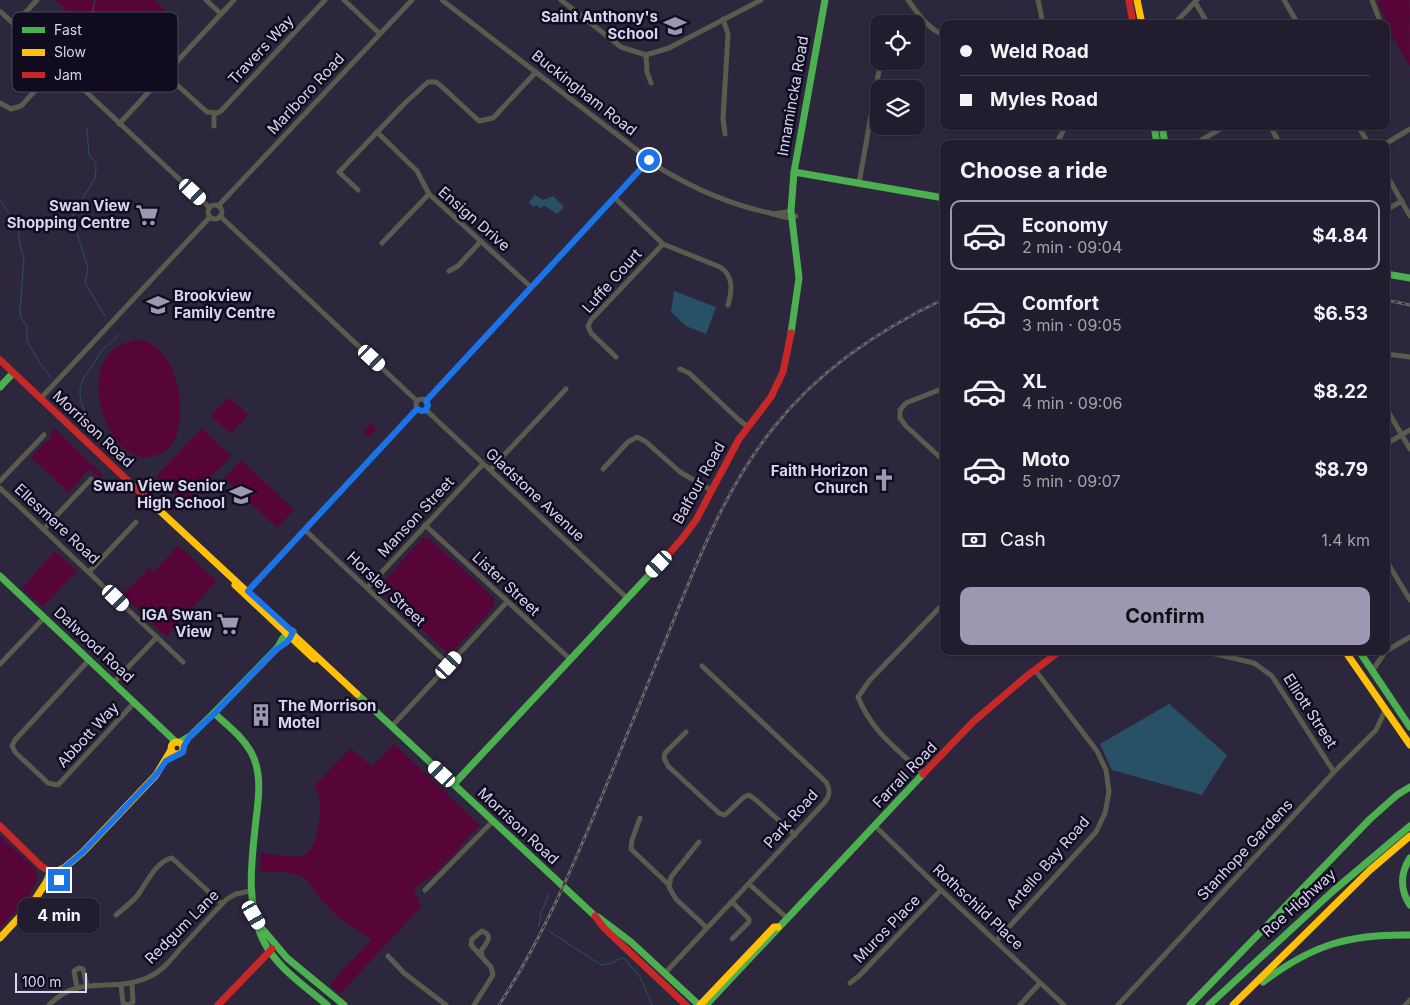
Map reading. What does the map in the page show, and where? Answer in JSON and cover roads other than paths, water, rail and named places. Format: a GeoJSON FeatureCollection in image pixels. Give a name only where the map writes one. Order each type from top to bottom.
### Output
{"type":"FeatureCollection","features":[{"type":"Feature","properties":{"kind":"main road","name":"Innamincka Road"},"geometry":{"type":"LineString","coordinates":[[793,214],[794,174],[824,0]]}},
{"type":"Feature","properties":{"kind":"main road"},"geometry":{"type":"LineString","coordinates":[[1129,0],[1132,20]]}},
{"type":"Feature","properties":{"kind":"main road"},"geometry":{"type":"LineString","coordinates":[[1137,0],[1141,20]]}},
{"type":"Feature","properties":{"kind":"main road"},"geometry":{"type":"LineString","coordinates":[[794,174],[811,175],[940,197]]}},
{"type":"Feature","properties":{"kind":"main road","name":"Balfour Road"},"geometry":{"type":"LineString","coordinates":[[454,784],[681,540],[696,520],[732,451],[771,397],[783,372],[798,292],[799,278],[793,214]]}},
{"type":"Feature","properties":{"kind":"main road"},"geometry":{"type":"LineString","coordinates":[[1390,275],[1410,278]]}},
{"type":"Feature","properties":{"kind":"main road","name":"Morrison Road"},"geometry":{"type":"LineString","coordinates":[[0,360],[233,580],[235,586],[246,593],[328,671],[336,675],[392,726],[594,915],[604,928],[686,1005]]}},
{"type":"Feature","properties":{"kind":"main road"},"geometry":{"type":"LineString","coordinates":[[0,387],[13,373]]}},
{"type":"Feature","properties":{"kind":"main road","name":"Dalwood Road"},"geometry":{"type":"LineString","coordinates":[[0,576],[135,702],[176,747]]}},
{"type":"Feature","properties":{"kind":"main road"},"geometry":{"type":"LineString","coordinates":[[0,938],[29,908],[42,891],[44,884],[83,852],[156,775],[176,747],[214,714],[278,647],[282,646],[290,634]]}},
{"type":"Feature","properties":{"kind":"main road","name":"Farrall Road"},"geometry":{"type":"LineString","coordinates":[[706,1005],[974,721],[1055,655]]}},
{"type":"Feature","properties":{"kind":"main road"},"geometry":{"type":"LineString","coordinates":[[1348,655],[1410,744]]}},
{"type":"Feature","properties":{"kind":"main road"},"geometry":{"type":"LineString","coordinates":[[1362,655],[1410,726]]}},
{"type":"Feature","properties":{"kind":"main road"},"geometry":{"type":"LineString","coordinates":[[214,714],[247,746],[255,761],[258,772],[259,789],[250,891],[258,927],[269,950],[327,1005]]}},
{"type":"Feature","properties":{"kind":"main road"},"geometry":{"type":"LineString","coordinates":[[1397,796],[1410,781]]}},
{"type":"Feature","properties":{"kind":"main road"},"geometry":{"type":"LineString","coordinates":[[1190,1005],[1370,819],[1410,787]]}},
{"type":"Feature","properties":{"kind":"main road"},"geometry":{"type":"LineString","coordinates":[[0,826],[42,866],[51,878]]}},
{"type":"Feature","properties":{"kind":"main road","name":"Roe Highway"},"geometry":{"type":"LineString","coordinates":[[1210,1005],[1318,904],[1410,826]]}},
{"type":"Feature","properties":{"kind":"main road","name":"Roe Highway"},"geometry":{"type":"LineString","coordinates":[[1233,1005],[1370,870],[1410,836]]}},
{"type":"Feature","properties":{"kind":"main road"},"geometry":{"type":"LineString","coordinates":[[1410,858],[1406,864],[1402,883],[1405,897],[1410,905]]}},
{"type":"Feature","properties":{"kind":"main road"},"geometry":{"type":"LineString","coordinates":[[254,915],[268,938],[312,979],[344,1005]]}},
{"type":"Feature","properties":{"kind":"main road","name":"Morrison Road"},"geometry":{"type":"LineString","coordinates":[[594,915],[617,930],[699,1005]]}},
{"type":"Feature","properties":{"kind":"main road","name":"Farrall Road"},"geometry":{"type":"LineString","coordinates":[[699,1005],[774,927],[778,927]]}},
{"type":"Feature","properties":{"kind":"main road"},"geometry":{"type":"LineString","coordinates":[[1233,1005],[1276,971],[1314,949],[1348,938],[1365,935],[1410,935]]}},
{"type":"Feature","properties":{"kind":"main road"},"geometry":{"type":"LineString","coordinates":[[218,1005],[269,950],[276,946]]}},
{"type":"Feature","properties":{"kind":"main road"},"geometry":{"type":"LineString","coordinates":[[306,986],[312,979]]}},
{"type":"Feature","properties":{"kind":"street"},"geometry":{"type":"LineString","coordinates":[[26,12],[37,0]]}},
{"type":"Feature","properties":{"kind":"street"},"geometry":{"type":"LineString","coordinates":[[206,0],[221,14]]}},
{"type":"Feature","properties":{"kind":"street"},"geometry":{"type":"LineString","coordinates":[[178,60],[234,0]]}},
{"type":"Feature","properties":{"kind":"street","name":"Travers Way"},"geometry":{"type":"LineString","coordinates":[[214,114],[220,111],[325,0]]}},
{"type":"Feature","properties":{"kind":"street"},"geometry":{"type":"LineString","coordinates":[[344,0],[380,34]]}},
{"type":"Feature","properties":{"kind":"street","name":"Marlboro Road"},"geometry":{"type":"LineString","coordinates":[[218,206],[412,0]]}},
{"type":"Feature","properties":{"kind":"street","name":"Buckingham Road"},"geometry":{"type":"LineString","coordinates":[[442,0],[649,160],[678,179],[740,206],[773,214],[793,214]]}},
{"type":"Feature","properties":{"kind":"street"},"geometry":{"type":"LineString","coordinates":[[561,0],[621,47],[646,55],[669,48],[761,0]]}},
{"type":"Feature","properties":{"kind":"street"},"geometry":{"type":"LineString","coordinates":[[908,0],[921,18],[940,33]]}},
{"type":"Feature","properties":{"kind":"street"},"geometry":{"type":"LineString","coordinates":[[1038,0],[1042,20]]}},
{"type":"Feature","properties":{"kind":"street"},"geometry":{"type":"LineString","coordinates":[[1284,0],[1296,20]]}},
{"type":"Feature","properties":{"kind":"street"},"geometry":{"type":"LineString","coordinates":[[1372,0],[1380,20]]}},
{"type":"Feature","properties":{"kind":"street"},"geometry":{"type":"LineString","coordinates":[[1178,20],[1196,1],[1206,20]]}},
{"type":"Feature","properties":{"kind":"street"},"geometry":{"type":"LineString","coordinates":[[1,12],[12,23]]}},
{"type":"Feature","properties":{"kind":"street"},"geometry":{"type":"LineString","coordinates":[[723,19],[728,34],[723,119],[725,134]]}},
{"type":"Feature","properties":{"kind":"street"},"geometry":{"type":"LineString","coordinates":[[646,55],[647,72],[651,83]]}},
{"type":"Feature","properties":{"kind":"street"},"geometry":{"type":"LineString","coordinates":[[358,190],[339,172],[405,103],[425,85],[432,81],[440,84],[479,121],[493,118],[536,72]]}},
{"type":"Feature","properties":{"kind":"street"},"geometry":{"type":"LineString","coordinates":[[178,86],[207,112],[214,114],[214,126]]}},
{"type":"Feature","properties":{"kind":"street"},"geometry":{"type":"LineString","coordinates":[[0,102],[11,109],[18,108],[33,92]]}},
{"type":"Feature","properties":{"kind":"street"},"geometry":{"type":"LineString","coordinates":[[85,92],[209,207]]}},
{"type":"Feature","properties":{"kind":"street"},"geometry":{"type":"LineString","coordinates":[[119,124],[148,92]]}},
{"type":"Feature","properties":{"kind":"street"},"geometry":{"type":"LineString","coordinates":[[859,183],[870,123]]}},
{"type":"Feature","properties":{"kind":"street"},"geometry":{"type":"LineString","coordinates":[[1390,141],[1410,129]]}},
{"type":"Feature","properties":{"kind":"street"},"geometry":{"type":"LineString","coordinates":[[1202,140],[1218,130]]}},
{"type":"Feature","properties":{"kind":"street"},"geometry":{"type":"LineString","coordinates":[[377,132],[417,171],[429,194]]}},
{"type":"Feature","properties":{"kind":"street"},"geometry":{"type":"LineString","coordinates":[[426,401],[649,160]]}},
{"type":"Feature","properties":{"kind":"street"},"geometry":{"type":"LineString","coordinates":[[1390,181],[1410,216]]}},
{"type":"Feature","properties":{"kind":"street","name":"Ensign Drive"},"geometry":{"type":"LineString","coordinates":[[382,243],[429,194],[531,287]]}},
{"type":"Feature","properties":{"kind":"street"},"geometry":{"type":"LineString","coordinates":[[615,198],[663,244],[726,271],[730,276],[728,305]]}},
{"type":"Feature","properties":{"kind":"street"},"geometry":{"type":"LineString","coordinates":[[1390,208],[1402,201]]}},
{"type":"Feature","properties":{"kind":"street"},"geometry":{"type":"LineString","coordinates":[[209,207],[213,205],[218,206],[221,210],[220,216]]}},
{"type":"Feature","properties":{"kind":"street"},"geometry":{"type":"LineString","coordinates":[[209,207],[210,217]]}},
{"type":"Feature","properties":{"kind":"street"},"geometry":{"type":"LineString","coordinates":[[210,217],[216,218],[220,216]]}},
{"type":"Feature","properties":{"kind":"street"},"geometry":{"type":"LineString","coordinates":[[220,216],[417,401]]}},
{"type":"Feature","properties":{"kind":"street"},"geometry":{"type":"LineString","coordinates":[[41,398],[210,217]]}},
{"type":"Feature","properties":{"kind":"street"},"geometry":{"type":"LineString","coordinates":[[448,271],[458,266],[481,241]]}},
{"type":"Feature","properties":{"kind":"street","name":"Luffe Court"},"geometry":{"type":"LineString","coordinates":[[616,357],[590,333],[588,326],[591,320],[663,244]]}},
{"type":"Feature","properties":{"kind":"street"},"geometry":{"type":"LineString","coordinates":[[1390,354],[1410,357]]}},
{"type":"Feature","properties":{"kind":"street"},"geometry":{"type":"LineString","coordinates":[[680,369],[689,373],[748,427]]}},
{"type":"Feature","properties":{"kind":"street"},"geometry":{"type":"LineString","coordinates":[[490,470],[566,389]]}},
{"type":"Feature","properties":{"kind":"street"},"geometry":{"type":"LineString","coordinates":[[940,390],[906,404],[900,410],[900,418],[906,426],[940,456]]}},
{"type":"Feature","properties":{"kind":"street"},"geometry":{"type":"LineString","coordinates":[[417,401],[421,399],[426,401]]}},
{"type":"Feature","properties":{"kind":"street"},"geometry":{"type":"LineString","coordinates":[[417,401],[415,406],[417,409]]}},
{"type":"Feature","properties":{"kind":"street"},"geometry":{"type":"LineString","coordinates":[[417,409],[426,410],[428,405],[426,401]]}},
{"type":"Feature","properties":{"kind":"street"},"geometry":{"type":"LineString","coordinates":[[246,593],[417,409]]}},
{"type":"Feature","properties":{"kind":"street","name":"Gladstone Avenue"},"geometry":{"type":"LineString","coordinates":[[426,410],[627,598]]}},
{"type":"Feature","properties":{"kind":"street"},"geometry":{"type":"LineString","coordinates":[[1390,415],[1410,449]]}},
{"type":"Feature","properties":{"kind":"street"},"geometry":{"type":"LineString","coordinates":[[1390,442],[1410,430]]}},
{"type":"Feature","properties":{"kind":"street"},"geometry":{"type":"LineString","coordinates":[[0,481],[44,435]]}},
{"type":"Feature","properties":{"kind":"street"},"geometry":{"type":"LineString","coordinates":[[603,469],[628,442],[637,437],[645,441],[680,472],[712,490]]}},
{"type":"Feature","properties":{"kind":"street","name":"Manson Street"},"geometry":{"type":"LineString","coordinates":[[366,588],[483,464]]}},
{"type":"Feature","properties":{"kind":"street"},"geometry":{"type":"LineString","coordinates":[[44,529],[91,479]]}},
{"type":"Feature","properties":{"kind":"street","name":"Ellesmere Road"},"geometry":{"type":"LineString","coordinates":[[0,488],[184,662]]}},
{"type":"Feature","properties":{"kind":"street"},"geometry":{"type":"LineString","coordinates":[[89,572],[136,522]]}},
{"type":"Feature","properties":{"kind":"street","name":"Lister Street"},"geometry":{"type":"LineString","coordinates":[[425,525],[571,660]]}},
{"type":"Feature","properties":{"kind":"street","name":"Horsley Street"},"geometry":{"type":"LineString","coordinates":[[306,530],[449,665]]}},
{"type":"Feature","properties":{"kind":"street"},"geometry":{"type":"LineString","coordinates":[[1390,567],[1410,600]]}},
{"type":"Feature","properties":{"kind":"street"},"geometry":{"type":"LineString","coordinates":[[392,726],[507,602]]}},
{"type":"Feature","properties":{"kind":"street"},"geometry":{"type":"LineString","coordinates":[[924,774],[878,732],[864,714],[858,696],[870,680],[940,607]]}},
{"type":"Feature","properties":{"kind":"street"},"geometry":{"type":"LineString","coordinates":[[0,664],[44,618]]}},
{"type":"Feature","properties":{"kind":"street"},"geometry":{"type":"LineString","coordinates":[[114,682],[157,637]]}},
{"type":"Feature","properties":{"kind":"street"},"geometry":{"type":"LineString","coordinates":[[1390,649],[1410,637]]}},
{"type":"Feature","properties":{"kind":"street","name":"Elliott Street"},"geometry":{"type":"LineString","coordinates":[[1222,655],[1254,663],[1272,676],[1334,772]]}},
{"type":"Feature","properties":{"kind":"street"},"geometry":{"type":"LineString","coordinates":[[1241,659],[1242,655]]}},
{"type":"Feature","properties":{"kind":"street"},"geometry":{"type":"LineString","coordinates":[[1372,670],[1383,655]]}},
{"type":"Feature","properties":{"kind":"street","name":"Abbott Way"},"geometry":{"type":"LineString","coordinates":[[90,660],[15,740],[12,746],[15,752],[48,783],[58,785],[135,702]]}},
{"type":"Feature","properties":{"kind":"street","name":"Park Road"},"geometry":{"type":"LineString","coordinates":[[665,973],[827,799],[830,793],[830,788],[826,782],[702,666]]}},
{"type":"Feature","properties":{"kind":"street","name":"Artello Bay Road"},"geometry":{"type":"LineString","coordinates":[[996,941],[1096,832],[1105,813],[1108,792],[1106,770],[1097,751],[1035,670]]}},
{"type":"Feature","properties":{"kind":"street","name":"Stanhope Gardens"},"geometry":{"type":"LineString","coordinates":[[1118,1005],[1334,772],[1376,730],[1384,714],[1384,708]]}},
{"type":"Feature","properties":{"kind":"street"},"geometry":{"type":"LineString","coordinates":[[686,732],[665,753],[664,758],[668,766],[719,813],[726,814],[744,797],[749,795],[794,835]]}},
{"type":"Feature","properties":{"kind":"street"},"geometry":{"type":"LineString","coordinates":[[640,818],[631,843],[631,849],[668,884],[670,891],[676,899],[707,928]]}},
{"type":"Feature","properties":{"kind":"street"},"geometry":{"type":"LineString","coordinates":[[425,890],[493,821]]}},
{"type":"Feature","properties":{"kind":"street","name":"Rothschild Place"},"geometry":{"type":"LineString","coordinates":[[875,826],[940,890],[1064,1005]]}},
{"type":"Feature","properties":{"kind":"street"},"geometry":{"type":"LineString","coordinates":[[668,884],[699,842]]}},
{"type":"Feature","properties":{"kind":"street"},"geometry":{"type":"LineString","coordinates":[[116,915],[138,894],[154,872],[165,861],[172,858],[222,904]]}},
{"type":"Feature","properties":{"kind":"street"},"geometry":{"type":"LineString","coordinates":[[749,884],[787,918]]}},
{"type":"Feature","properties":{"kind":"street","name":"Muros Place"},"geometry":{"type":"LineString","coordinates":[[850,983],[859,976],[940,890]]}},
{"type":"Feature","properties":{"kind":"street","name":"Redgum Lane"},"geometry":{"type":"LineString","coordinates":[[48,1005],[60,995],[77,988],[132,984],[150,976],[164,967],[222,904],[236,894],[250,891]]}},
{"type":"Feature","properties":{"kind":"street"},"geometry":{"type":"LineString","coordinates":[[732,902],[749,919],[749,922],[732,939]]}},
{"type":"Feature","properties":{"kind":"street"},"geometry":{"type":"LineString","coordinates":[[474,1005],[493,975],[491,967],[471,945],[471,942],[480,932],[486,932],[489,941],[481,951],[482,956]]}},
{"type":"Feature","properties":{"kind":"street"},"geometry":{"type":"LineString","coordinates":[[388,956],[404,973],[446,1005]]}},
{"type":"Feature","properties":{"kind":"street"},"geometry":{"type":"LineString","coordinates":[[77,988],[74,971],[78,968],[83,969],[87,986]]}},
{"type":"Feature","properties":{"kind":"street"},"geometry":{"type":"LineString","coordinates":[[1020,1005],[1040,983]]}},
{"type":"Feature","properties":{"kind":"street"},"geometry":{"type":"LineString","coordinates":[[121,985],[123,1002],[128,1005],[134,1002],[132,984]]}},
{"type":"Feature","properties":{"kind":"street"},"geometry":{"type":"LineString","coordinates":[[1405,1005],[1410,1000]]}},
{"type":"Feature","properties":{"kind":"water"},"geometry":{"type":"Polygon","coordinates":[[[535,195],[543,200],[553,196],[564,207],[557,214],[545,206],[540,208],[537,205],[533,207],[529,202],[535,195]]]}},
{"type":"Feature","properties":{"kind":"water"},"geometry":{"type":"Polygon","coordinates":[[[674,291],[716,307],[706,334],[686,326],[671,312],[674,291]]]}},
{"type":"Feature","properties":{"kind":"water"},"geometry":{"type":"Polygon","coordinates":[[[1169,704],[1227,755],[1202,795],[1112,770],[1100,744],[1169,704]]]}},
{"type":"Feature","properties":{"kind":"waterway"},"geometry":{"type":"LineString","coordinates":[[92,12],[95,0]]}},
{"type":"Feature","properties":{"kind":"waterway"},"geometry":{"type":"LineString","coordinates":[[87,129],[89,155],[96,163],[95,178],[72,217],[88,268],[85,283],[105,316]]}},
{"type":"Feature","properties":{"kind":"waterway"},"geometry":{"type":"LineString","coordinates":[[0,199],[18,229],[24,258],[20,310],[21,318],[27,326],[27,341],[51,378]]}},
{"type":"Feature","properties":{"kind":"waterway"},"geometry":{"type":"LineString","coordinates":[[85,412],[80,398],[82,382],[101,352],[118,334]]}},
{"type":"Feature","properties":{"kind":"waterway"},"geometry":{"type":"LineString","coordinates":[[57,389],[68,404],[75,409],[85,412],[86,421],[83,428]]}},
{"type":"Feature","properties":{"kind":"waterway"},"geometry":{"type":"LineString","coordinates":[[539,926],[541,913],[549,894]]}},
{"type":"Feature","properties":{"kind":"waterway"},"geometry":{"type":"LineString","coordinates":[[549,931],[601,965],[624,958],[640,977],[652,1005]]}},
{"type":"Feature","properties":{"kind":"railway"},"geometry":{"type":"LineString","coordinates":[[499,1005],[542,931],[566,879],[714,524],[741,474],[774,427],[810,387],[851,353],[873,338],[940,301]]}},
{"type":"Feature","properties":{"kind":"railway"},"geometry":{"type":"LineString","coordinates":[[1390,301],[1410,305]]}},
{"type":"Feature","properties":{"kind":"place","name":"Saint Anthony's School"},"geometry":{"type":"Point","coordinates":[675,26]}},
{"type":"Feature","properties":{"kind":"place","name":"Swan View Shopping Centre"},"geometry":{"type":"Point","coordinates":[147,215]}},
{"type":"Feature","properties":{"kind":"place","name":"Brookview Family Centre"},"geometry":{"type":"Point","coordinates":[158,305]}},
{"type":"Feature","properties":{"kind":"place","name":"Faith Horizon Church"},"geometry":{"type":"Point","coordinates":[884,480]}},
{"type":"Feature","properties":{"kind":"place","name":"Swan View Senior High School"},"geometry":{"type":"Point","coordinates":[241,495]}},
{"type":"Feature","properties":{"kind":"place","name":"IGA Swan View"},"geometry":{"type":"Point","coordinates":[228,624]}},
{"type":"Feature","properties":{"kind":"place","name":"The Morrison Motel"},"geometry":{"type":"Point","coordinates":[261,715]}}]}
